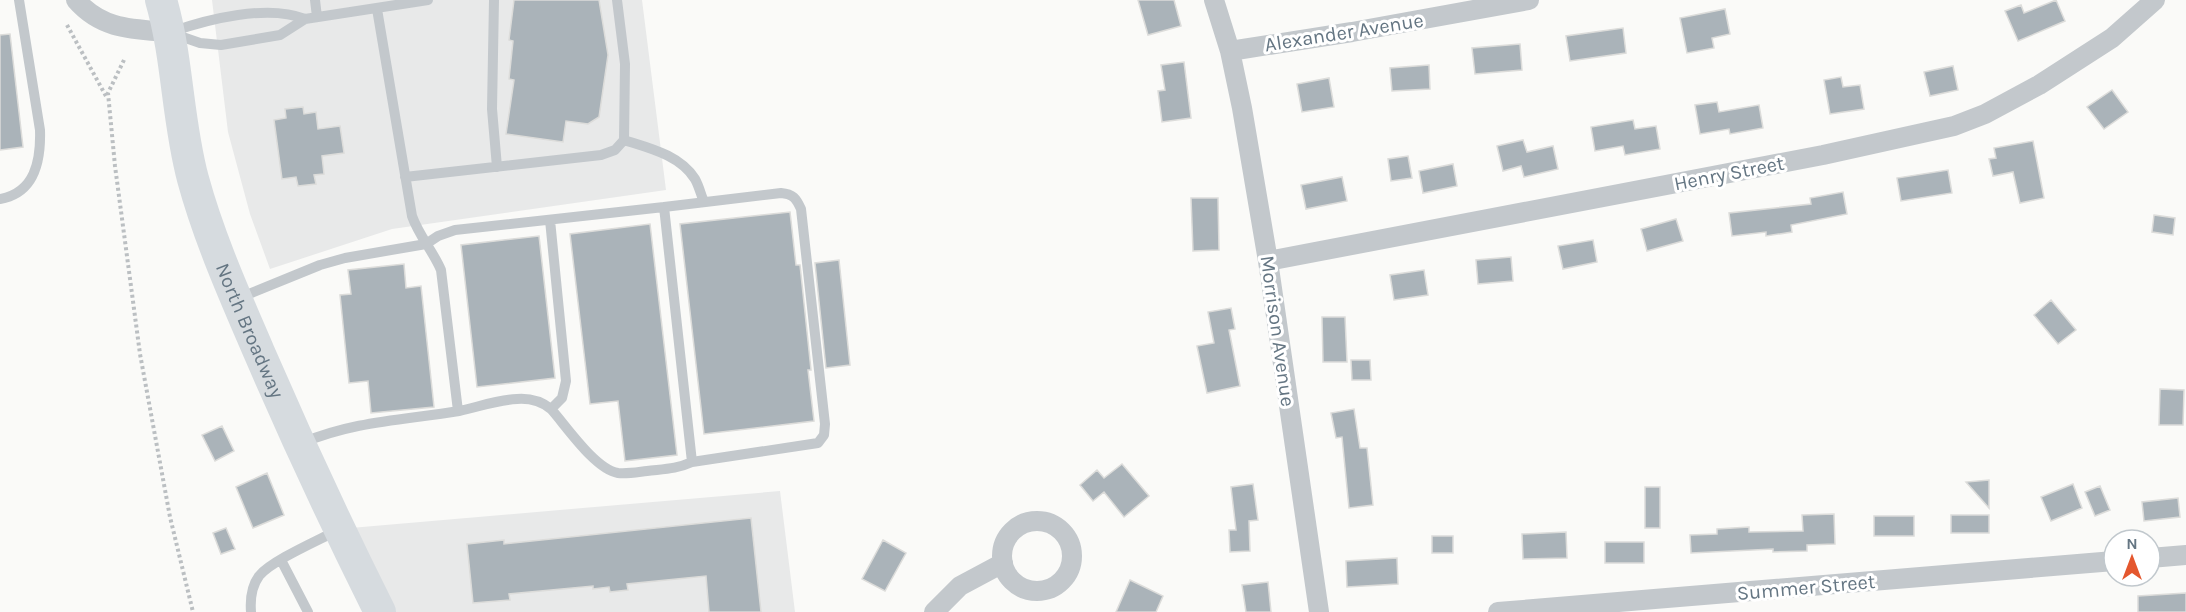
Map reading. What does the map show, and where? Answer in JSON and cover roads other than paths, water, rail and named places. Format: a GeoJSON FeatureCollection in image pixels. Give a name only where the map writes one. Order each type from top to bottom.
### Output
{"type":"FeatureCollection","features":[{"type":"Feature","properties":{"kind":"main road","name":"North Broadway"},"geometry":{"type":"LineString","coordinates":[[161,0],[170,33],[183,135],[205,219],[236,299],[299,444],[380,612]]}},
{"type":"Feature","properties":{"kind":"main road","name":"North Broadway"},"geometry":{"type":"LineString","coordinates":[[170,33],[174,0]]}},
{"type":"Feature","properties":{"kind":"street"},"geometry":{"type":"LineString","coordinates":[[76,0],[93,17],[105,22],[117,26],[170,33]]}},
{"type":"Feature","properties":{"kind":"street","name":"Morrison Avenue"},"geometry":{"type":"LineString","coordinates":[[1214,0],[1230,51],[1242,108],[1268,261],[1319,612]]}},
{"type":"Feature","properties":{"kind":"street","name":"Alexander Avenue"},"geometry":{"type":"LineString","coordinates":[[1230,51],[1529,0]]}},
{"type":"Feature","properties":{"kind":"street","name":"Henry Street"},"geometry":{"type":"LineString","coordinates":[[1268,261],[1834,153],[1954,126],[1985,114],[2048,79],[2112,38],[2155,0]]}},
{"type":"Feature","properties":{"kind":"street"},"geometry":{"type":"LineString","coordinates":[[2162,557],[2186,555]]}},
{"type":"Feature","properties":{"kind":"street","name":"Summer Street"},"geometry":{"type":"LineString","coordinates":[[1498,612],[2102,562]]}},
{"type":"Feature","properties":{"kind":"street"},"geometry":{"type":"LineString","coordinates":[[934,612],[960,586],[1003,563]]}},
{"type":"Feature","properties":{"kind":"lane"},"geometry":{"type":"LineString","coordinates":[[0,199],[13,197],[30,181],[38,163],[40,148],[40,130],[19,0]]}},
{"type":"Feature","properties":{"kind":"lane"},"geometry":{"type":"LineString","coordinates":[[315,0],[317,17]]}},
{"type":"Feature","properties":{"kind":"lane"},"geometry":{"type":"LineString","coordinates":[[170,33],[201,44],[221,45],[280,35],[305,19],[428,0]]}},
{"type":"Feature","properties":{"kind":"lane"},"geometry":{"type":"LineString","coordinates":[[494,0],[492,109],[497,167]]}},
{"type":"Feature","properties":{"kind":"lane"},"geometry":{"type":"LineString","coordinates":[[405,177],[601,155],[615,150],[624,140],[625,64],[617,0]]}},
{"type":"Feature","properties":{"kind":"lane"},"geometry":{"type":"LineString","coordinates":[[377,9],[412,216],[441,270],[458,411]]}},
{"type":"Feature","properties":{"kind":"lane"},"geometry":{"type":"LineString","coordinates":[[170,33],[201,21],[273,12],[291,13],[305,19]]}},
{"type":"Feature","properties":{"kind":"lane"},"geometry":{"type":"LineString","coordinates":[[624,140],[652,149],[684,166],[695,180],[704,202]]}},
{"type":"Feature","properties":{"kind":"lane"},"geometry":{"type":"LineString","coordinates":[[236,299],[320,265],[345,258],[426,244],[438,236],[455,230],[781,193],[791,194],[801,208],[825,424],[824,435],[818,443],[692,462],[679,468],[619,473],[606,469],[543,403],[518,399],[458,411],[365,423],[322,434],[299,444]]}},
{"type":"Feature","properties":{"kind":"lane"},"geometry":{"type":"LineString","coordinates":[[664,207],[692,462]]}},
{"type":"Feature","properties":{"kind":"lane"},"geometry":{"type":"LineString","coordinates":[[550,220],[566,381],[562,398],[551,409]]}},
{"type":"Feature","properties":{"kind":"lane"},"geometry":{"type":"LineString","coordinates":[[251,612],[249,599],[259,576],[281,560],[339,529]]}},
{"type":"Feature","properties":{"kind":"lane"},"geometry":{"type":"LineString","coordinates":[[281,560],[308,612]]}}]}
